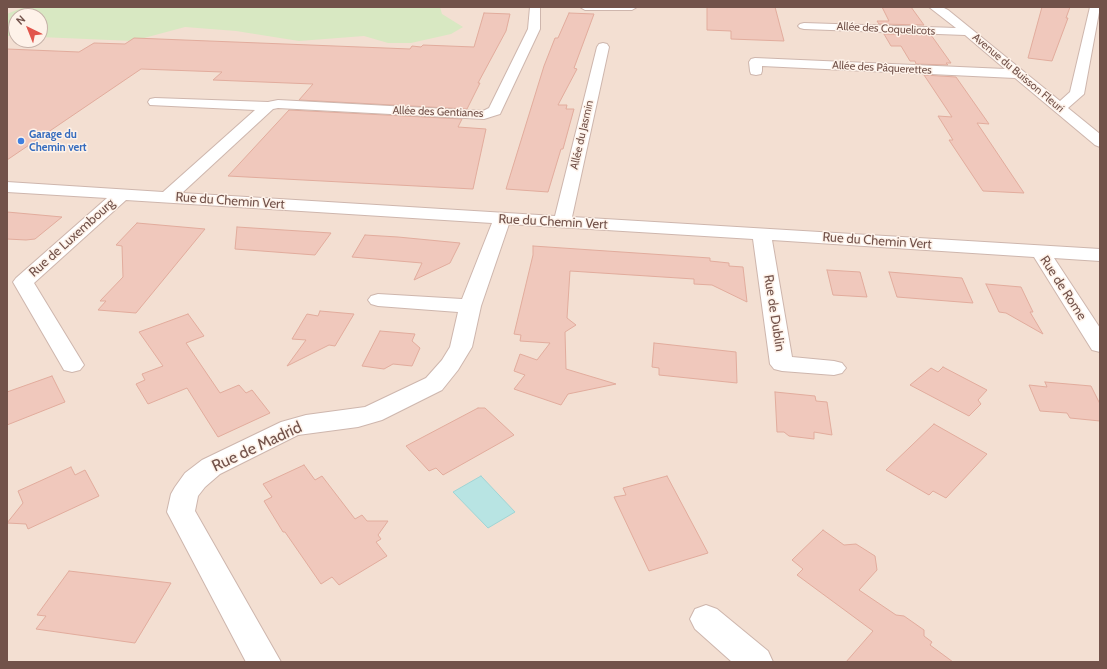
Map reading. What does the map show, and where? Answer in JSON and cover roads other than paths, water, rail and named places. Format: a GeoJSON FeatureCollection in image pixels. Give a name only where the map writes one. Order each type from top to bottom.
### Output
{"type":"FeatureCollection","features":[{"type":"Feature","properties":{"kind":"street","name":"Allée des Gentianes"},"geometry":{"type":"LineString","coordinates":[[155,102],[268,106],[278,104],[484,115],[495,111],[534,29],[535,7]]}},
{"type":"Feature","properties":{"kind":"street"},"geometry":{"type":"LineString","coordinates":[[585,7],[632,7]]}},
{"type":"Feature","properties":{"kind":"street","name":"Avenue du Buisson Fleuri"},"geometry":{"type":"LineString","coordinates":[[934,7],[944,12],[1100,142]]}},
{"type":"Feature","properties":{"kind":"street"},"geometry":{"type":"LineString","coordinates":[[1060,108],[1077,94],[1095,7]]}},
{"type":"Feature","properties":{"kind":"street","name":"Allée des Coquelicots"},"geometry":{"type":"LineString","coordinates":[[804,26],[968,32]]}},
{"type":"Feature","properties":{"kind":"street","name":"Allée du Jasmin"},"geometry":{"type":"LineString","coordinates":[[562,222],[603,47]]}},
{"type":"Feature","properties":{"kind":"street","name":"Allée des Pâquerettes"},"geometry":{"type":"LineString","coordinates":[[756,71],[755,62],[1018,74]]}},
{"type":"Feature","properties":{"kind":"street"},"geometry":{"type":"LineString","coordinates":[[167,197],[268,106]]}},
{"type":"Feature","properties":{"kind":"street","name":"Rue du Chemin Vert"},"geometry":{"type":"LineString","coordinates":[[7,187],[502,219],[1100,255]]}},
{"type":"Feature","properties":{"kind":"street","name":"Rue de Luxembourg"},"geometry":{"type":"LineString","coordinates":[[72,365],[23,282],[122,194]]}},
{"type":"Feature","properties":{"kind":"street","name":"Rue de Madrid"},"geometry":{"type":"LineString","coordinates":[[264,662],[181,512],[185,494],[195,480],[211,467],[290,428],[306,424],[358,418],[373,414],[434,384],[450,365],[461,347],[470,306],[502,219]]}},
{"type":"Feature","properties":{"kind":"street","name":"Rue de Dublin"},"geometry":{"type":"LineString","coordinates":[[762,234],[782,364],[834,368]]}},
{"type":"Feature","properties":{"kind":"street","name":"Rue de Rome"},"geometry":{"type":"LineString","coordinates":[[1040,251],[1100,345]]}},
{"type":"Feature","properties":{"kind":"street"},"geometry":{"type":"LineString","coordinates":[[378,300],[470,306]]}},
{"type":"Feature","properties":{"kind":"street"},"geometry":{"type":"LineString","coordinates":[[706,619],[756,662]]}},
{"type":"Feature","properties":{"kind":"water"},"geometry":{"type":"Polygon","coordinates":[[[481,476],[515,512],[488,528],[453,492],[481,476]]]}},
{"type":"Feature","properties":{"kind":"place","name":"Garage du Chemin vert"},"geometry":{"type":"Point","coordinates":[21,141]}}]}
